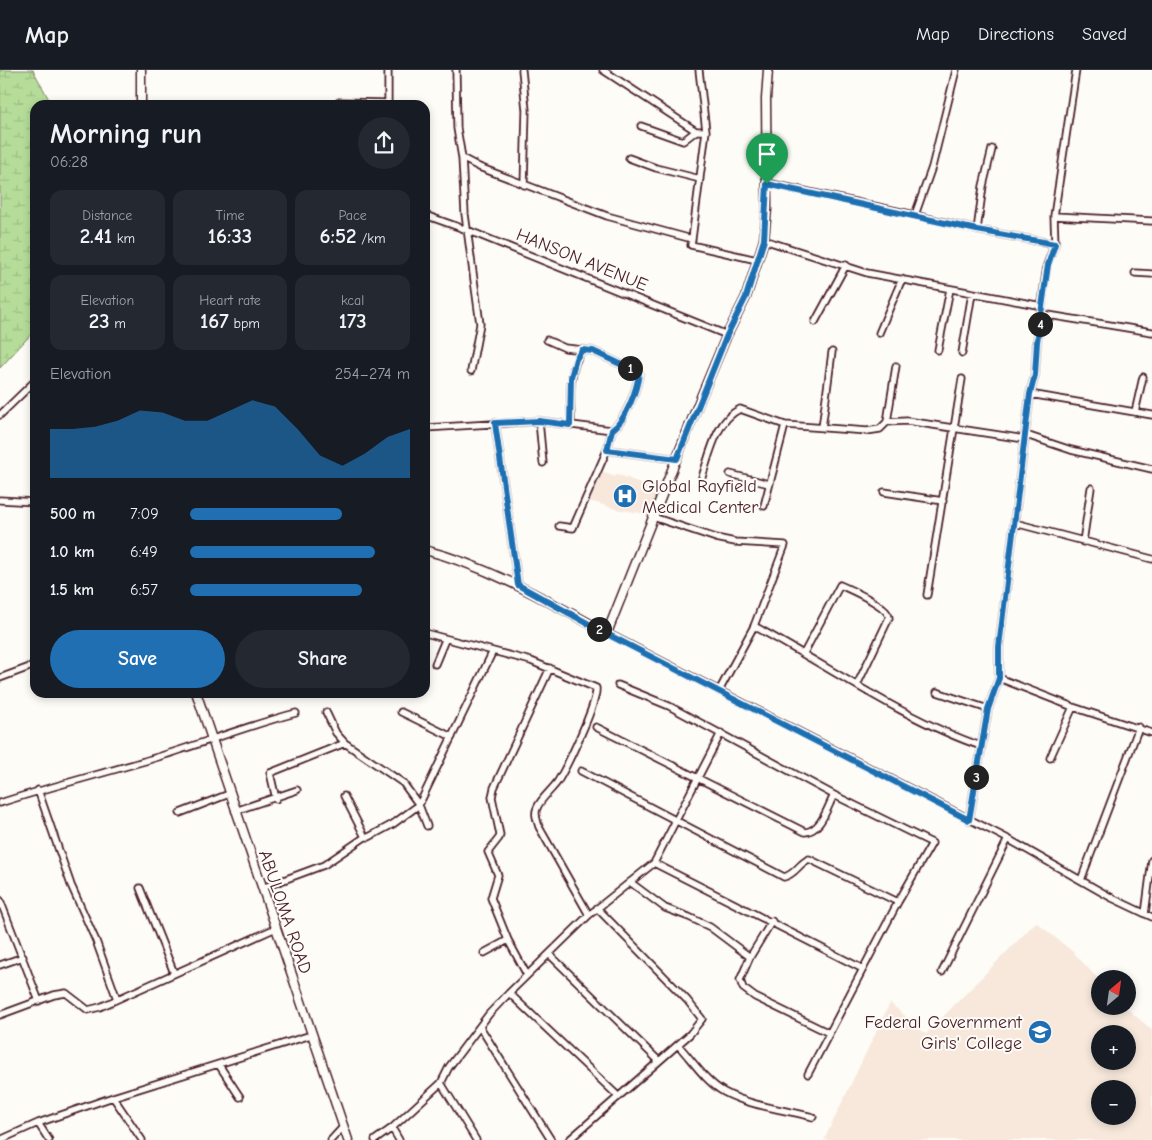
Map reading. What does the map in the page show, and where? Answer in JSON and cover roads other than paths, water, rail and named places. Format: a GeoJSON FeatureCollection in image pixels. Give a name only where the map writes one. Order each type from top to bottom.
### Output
{"type":"FeatureCollection","features":[{"type":"Feature","properties":{"kind":"street"},"geometry":{"type":"LineString","coordinates":[[141,70],[141,100]]}},
{"type":"Feature","properties":{"kind":"street"},"geometry":{"type":"LineString","coordinates":[[388,70],[388,100]]}},
{"type":"Feature","properties":{"kind":"street"},"geometry":{"type":"LineString","coordinates":[[456,70],[457,128],[462,158],[467,230],[480,324],[471,371]]}},
{"type":"Feature","properties":{"kind":"street"},"geometry":{"type":"LineString","coordinates":[[522,70],[526,110],[524,185]]}},
{"type":"Feature","properties":{"kind":"street"},"geometry":{"type":"LineString","coordinates":[[603,70],[696,131],[706,131]]}},
{"type":"Feature","properties":{"kind":"street"},"geometry":{"type":"LineString","coordinates":[[699,70],[706,131],[691,245],[758,260]]}},
{"type":"Feature","properties":{"kind":"street"},"geometry":{"type":"LineString","coordinates":[[607,634],[727,335],[746,297],[764,240],[767,184],[766,99],[768,70]]}},
{"type":"Feature","properties":{"kind":"street"},"geometry":{"type":"LineString","coordinates":[[915,215],[932,167],[956,70]]}},
{"type":"Feature","properties":{"kind":"street"},"geometry":{"type":"LineString","coordinates":[[969,820],[988,709],[999,678],[999,647],[1030,394],[1035,375],[1037,342],[1048,265],[1055,244],[1054,216],[1076,70]]}},
{"type":"Feature","properties":{"kind":"street"},"geometry":{"type":"LineString","coordinates":[[641,126],[683,141],[696,131]]}},
{"type":"Feature","properties":{"kind":"street"},"geometry":{"type":"LineString","coordinates":[[977,230],[983,186],[992,148]]}},
{"type":"Feature","properties":{"kind":"street"},"geometry":{"type":"LineString","coordinates":[[462,158],[524,185],[607,216],[692,239]]}},
{"type":"Feature","properties":{"kind":"street"},"geometry":{"type":"LineString","coordinates":[[629,158],[656,168],[700,179]]}},
{"type":"Feature","properties":{"kind":"street"},"geometry":{"type":"LineString","coordinates":[[767,184],[977,230],[1055,244]]}},
{"type":"Feature","properties":{"kind":"street"},"geometry":{"type":"LineString","coordinates":[[1054,216],[1152,222]]}},
{"type":"Feature","properties":{"kind":"street","name":"HANSON AVENUE"},"geometry":{"type":"LineString","coordinates":[[430,217],[727,335]]}},
{"type":"Feature","properties":{"kind":"street"},"geometry":{"type":"LineString","coordinates":[[764,240],[867,272],[1042,306]]}},
{"type":"Feature","properties":{"kind":"street"},"geometry":{"type":"LineString","coordinates":[[816,322],[846,266]]}},
{"type":"Feature","properties":{"kind":"street"},"geometry":{"type":"LineString","coordinates":[[1135,272],[1152,274]]}},
{"type":"Feature","properties":{"kind":"street"},"geometry":{"type":"LineString","coordinates":[[879,333],[902,279]]}},
{"type":"Feature","properties":{"kind":"street"},"geometry":{"type":"LineString","coordinates":[[938,350],[950,288]]}},
{"type":"Feature","properties":{"kind":"street"},"geometry":{"type":"LineString","coordinates":[[962,353],[972,293]]}},
{"type":"Feature","properties":{"kind":"street"},"geometry":{"type":"LineString","coordinates":[[1042,314],[1152,332]]}},
{"type":"Feature","properties":{"kind":"street"},"geometry":{"type":"LineString","coordinates":[[547,340],[566,348],[593,351],[639,373],[637,384],[624,414],[617,426],[612,430],[607,450],[573,528],[559,526]]}},
{"type":"Feature","properties":{"kind":"street"},"geometry":{"type":"LineString","coordinates":[[570,425],[571,377],[576,359],[582,350]]}},
{"type":"Feature","properties":{"kind":"street"},"geometry":{"type":"LineString","coordinates":[[822,428],[832,352]]}},
{"type":"Feature","properties":{"kind":"street"},"geometry":{"type":"LineString","coordinates":[[702,477],[715,439],[727,417],[740,409],[785,425],[867,431],[880,429],[887,422],[896,366]]}},
{"type":"Feature","properties":{"kind":"street"},"geometry":{"type":"LineString","coordinates":[[1135,412],[1143,377]]}},
{"type":"Feature","properties":{"kind":"street"},"geometry":{"type":"LineString","coordinates":[[927,596],[962,379]]}},
{"type":"Feature","properties":{"kind":"street"},"geometry":{"type":"LineString","coordinates":[[0,415],[30,386]]}},
{"type":"Feature","properties":{"kind":"street"},"geometry":{"type":"LineString","coordinates":[[1030,394],[1152,415]]}},
{"type":"Feature","properties":{"kind":"street"},"geometry":{"type":"LineString","coordinates":[[430,428],[539,421],[612,430]]}},
{"type":"Feature","properties":{"kind":"street"},"geometry":{"type":"LineString","coordinates":[[539,421],[543,463]]}},
{"type":"Feature","properties":{"kind":"street"},"geometry":{"type":"LineString","coordinates":[[887,422],[907,421],[954,429],[1025,437],[1152,469]]}},
{"type":"Feature","properties":{"kind":"street"},"geometry":{"type":"LineString","coordinates":[[495,423],[518,585]]}},
{"type":"Feature","properties":{"kind":"street"},"geometry":{"type":"LineString","coordinates":[[764,506],[785,425]]}},
{"type":"Feature","properties":{"kind":"street"},"geometry":{"type":"LineString","coordinates":[[607,450],[677,459]]}},
{"type":"Feature","properties":{"kind":"street"},"geometry":{"type":"LineString","coordinates":[[730,474],[769,484]]}},
{"type":"Feature","properties":{"kind":"street"},"geometry":{"type":"LineString","coordinates":[[1083,542],[1091,488]]}},
{"type":"Feature","properties":{"kind":"street"},"geometry":{"type":"LineString","coordinates":[[884,492],[943,501]]}},
{"type":"Feature","properties":{"kind":"street"},"geometry":{"type":"LineString","coordinates":[[0,500],[30,502]]}},
{"type":"Feature","properties":{"kind":"street"},"geometry":{"type":"LineString","coordinates":[[653,517],[716,538],[735,542],[785,545],[754,626],[719,691]]}},
{"type":"Feature","properties":{"kind":"street"},"geometry":{"type":"LineString","coordinates":[[1015,523],[1152,559]]}},
{"type":"Feature","properties":{"kind":"street"},"geometry":{"type":"LineString","coordinates":[[430,553],[453,558],[518,585],[607,634],[1008,839],[1152,918]]}},
{"type":"Feature","properties":{"kind":"street"},"geometry":{"type":"LineString","coordinates":[[804,653],[840,585],[868,599],[886,611],[889,618],[857,685]]}},
{"type":"Feature","properties":{"kind":"street"},"geometry":{"type":"LineString","coordinates":[[754,626],[939,729],[981,746]]}},
{"type":"Feature","properties":{"kind":"street"},"geometry":{"type":"LineString","coordinates":[[430,635],[550,668],[593,686],[596,692],[567,764],[558,781],[536,808],[535,816],[538,826],[589,915]]}},
{"type":"Feature","properties":{"kind":"street"},"geometry":{"type":"LineString","coordinates":[[435,664],[446,640]]}},
{"type":"Feature","properties":{"kind":"street"},"geometry":{"type":"LineString","coordinates":[[262,888],[324,864],[365,837],[370,837],[393,824],[419,804],[493,651]]}},
{"type":"Feature","properties":{"kind":"street"},"geometry":{"type":"LineString","coordinates":[[0,678],[30,666]]}},
{"type":"Feature","properties":{"kind":"street"},"geometry":{"type":"LineString","coordinates":[[527,975],[508,940],[491,898],[498,881],[498,874],[488,852],[500,835],[492,797],[494,788],[550,668]]}},
{"type":"Feature","properties":{"kind":"street"},"geometry":{"type":"LineString","coordinates":[[999,678],[1073,707],[1152,733]]}},
{"type":"Feature","properties":{"kind":"street"},"geometry":{"type":"LineString","coordinates":[[618,685],[668,706],[834,795],[932,843],[898,902],[808,1074]]}},
{"type":"Feature","properties":{"kind":"street"},"geometry":{"type":"LineString","coordinates":[[938,692],[988,709]]}},
{"type":"Feature","properties":{"kind":"street","name":"ABULOMA ROAD"},"geometry":{"type":"LineString","coordinates":[[198,698],[348,1140]]}},
{"type":"Feature","properties":{"kind":"street"},"geometry":{"type":"LineString","coordinates":[[1050,758],[1073,707]]}},
{"type":"Feature","properties":{"kind":"street"},"geometry":{"type":"LineString","coordinates":[[0,802],[159,757],[210,738],[296,712]]}},
{"type":"Feature","properties":{"kind":"street"},"geometry":{"type":"LineString","coordinates":[[326,712],[336,733],[345,744],[403,783],[419,804],[427,826]]}},
{"type":"Feature","properties":{"kind":"street"},"geometry":{"type":"LineString","coordinates":[[400,712],[452,737]]}},
{"type":"Feature","properties":{"kind":"street"},"geometry":{"type":"LineString","coordinates":[[596,726],[804,832],[811,832],[818,825],[834,795]]}},
{"type":"Feature","properties":{"kind":"street"},"geometry":{"type":"LineString","coordinates":[[1081,880],[1139,728]]}},
{"type":"Feature","properties":{"kind":"street"},"geometry":{"type":"LineString","coordinates":[[375,1140],[392,1128],[440,1083],[449,1067],[480,1027],[527,975],[589,915],[654,863],[721,733]]}},
{"type":"Feature","properties":{"kind":"street"},"geometry":{"type":"LineString","coordinates":[[276,798],[270,773],[345,744]]}},
{"type":"Feature","properties":{"kind":"street"},"geometry":{"type":"LineString","coordinates":[[581,771],[784,877],[792,875],[803,862],[809,859],[898,902]]}},
{"type":"Feature","properties":{"kind":"street"},"geometry":{"type":"LineString","coordinates":[[38,790],[71,885],[96,941],[117,999]]}},
{"type":"Feature","properties":{"kind":"street"},"geometry":{"type":"LineString","coordinates":[[235,811],[297,790]]}},
{"type":"Feature","properties":{"kind":"street"},"geometry":{"type":"LineString","coordinates":[[180,813],[229,794]]}},
{"type":"Feature","properties":{"kind":"street"},"geometry":{"type":"LineString","coordinates":[[344,796],[365,837]]}},
{"type":"Feature","properties":{"kind":"street"},"geometry":{"type":"LineString","coordinates":[[942,972],[1008,839]]}},
{"type":"Feature","properties":{"kind":"street"},"geometry":{"type":"LineString","coordinates":[[1145,914],[1152,860]]}},
{"type":"Feature","properties":{"kind":"street"},"geometry":{"type":"LineString","coordinates":[[654,863],[772,921],[863,969]]}},
{"type":"Feature","properties":{"kind":"street"},"geometry":{"type":"LineString","coordinates":[[630,882],[664,908],[710,927],[750,957]]}},
{"type":"Feature","properties":{"kind":"street"},"geometry":{"type":"LineString","coordinates":[[140,888],[174,973]]}},
{"type":"Feature","properties":{"kind":"street"},"geometry":{"type":"LineString","coordinates":[[0,900],[39,1001]]}},
{"type":"Feature","properties":{"kind":"street"},"geometry":{"type":"LineString","coordinates":[[569,1140],[698,1027],[702,1019],[698,1012],[597,908]]}},
{"type":"Feature","properties":{"kind":"street"},"geometry":{"type":"LineString","coordinates":[[772,921],[750,957],[740,980],[743,988],[755,997],[829,1033]]}},
{"type":"Feature","properties":{"kind":"street"},"geometry":{"type":"LineString","coordinates":[[0,1015],[54,995],[66,993],[88,1010],[117,999],[276,928]]}},
{"type":"Feature","properties":{"kind":"street"},"geometry":{"type":"LineString","coordinates":[[484,953],[508,940]]}},
{"type":"Feature","properties":{"kind":"street"},"geometry":{"type":"LineString","coordinates":[[549,954],[659,1061]]}},
{"type":"Feature","properties":{"kind":"street"},"geometry":{"type":"LineString","coordinates":[[0,965],[23,957]]}},
{"type":"Feature","properties":{"kind":"street"},"geometry":{"type":"LineString","coordinates":[[509,993],[619,1097]]}},
{"type":"Feature","properties":{"kind":"street"},"geometry":{"type":"LineString","coordinates":[[480,1027],[551,1140]]}},
{"type":"Feature","properties":{"kind":"street"},"geometry":{"type":"LineString","coordinates":[[0,1140],[38,1123],[113,1097],[311,1035]]}},
{"type":"Feature","properties":{"kind":"street"},"geometry":{"type":"LineString","coordinates":[[678,1045],[706,1077],[723,1091],[742,1100],[813,1117]]}},
{"type":"Feature","properties":{"kind":"street"},"geometry":{"type":"LineString","coordinates":[[219,1065],[240,1097]]}},
{"type":"Feature","properties":{"kind":"street"},"geometry":{"type":"LineString","coordinates":[[440,1083],[476,1140]]}},
{"type":"Feature","properties":{"kind":"street"},"geometry":{"type":"LineString","coordinates":[[113,1097],[142,1140]]}},
{"type":"Feature","properties":{"kind":"street"},"geometry":{"type":"LineString","coordinates":[[38,1123],[49,1140]]}},
{"type":"Feature","properties":{"kind":"street"},"geometry":{"type":"LineString","coordinates":[[331,1140],[343,1127]]}},
{"type":"Feature","properties":{"kind":"street"},"geometry":{"type":"LineString","coordinates":[[392,1128],[399,1140]]}},
{"type":"Feature","properties":{"kind":"place","name":"Global Rayfield Medical Center"},"geometry":{"type":"Point","coordinates":[625,496]}},
{"type":"Feature","properties":{"kind":"place","name":"Federal Government Girls' College"},"geometry":{"type":"Point","coordinates":[1040,1032]}}]}
